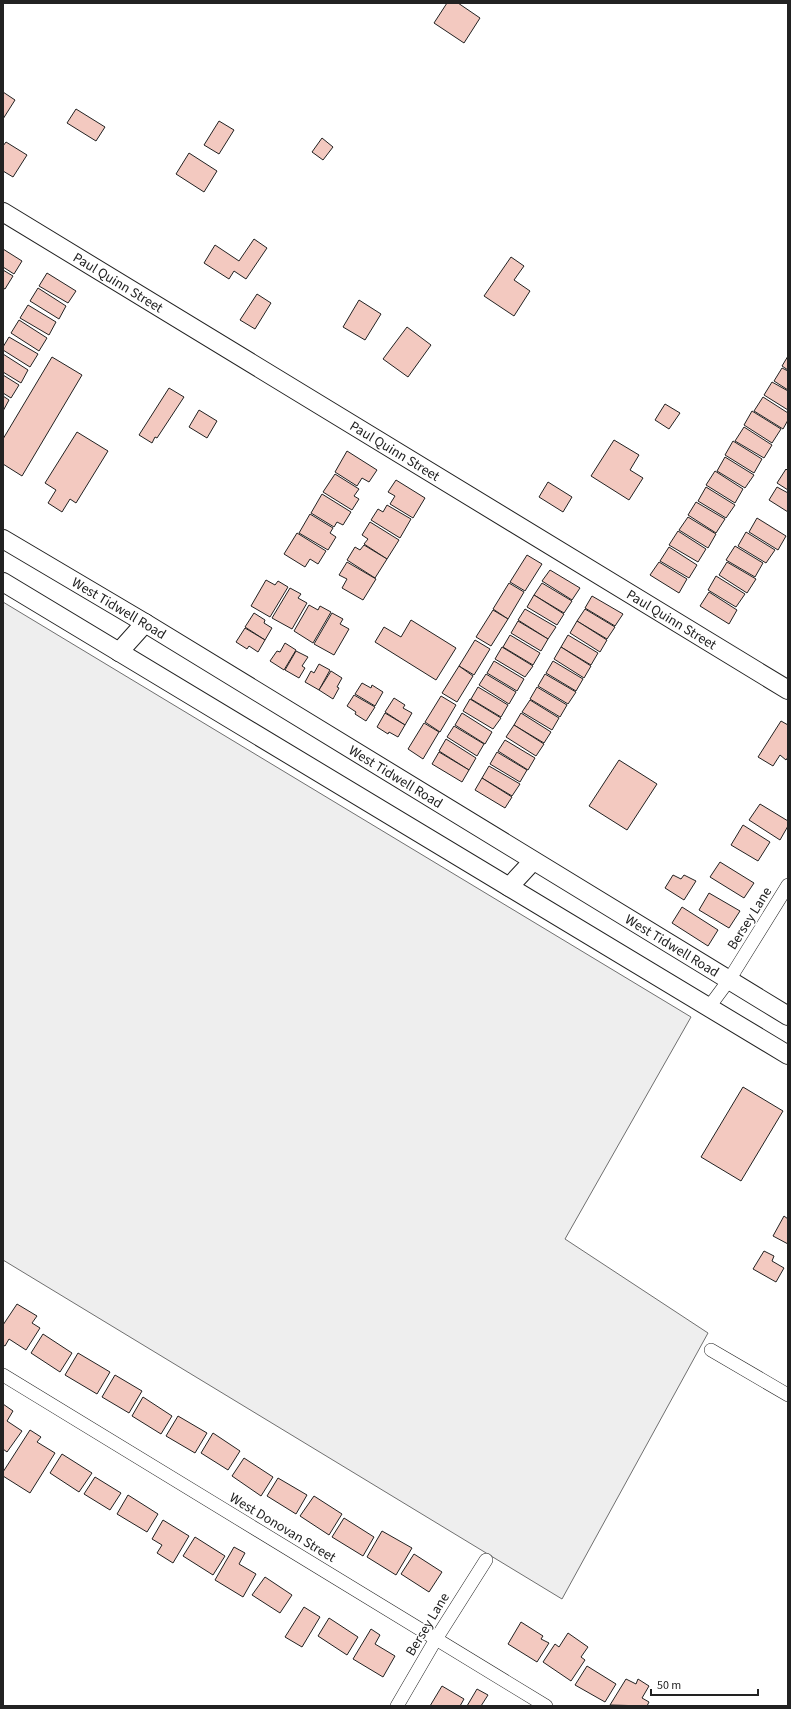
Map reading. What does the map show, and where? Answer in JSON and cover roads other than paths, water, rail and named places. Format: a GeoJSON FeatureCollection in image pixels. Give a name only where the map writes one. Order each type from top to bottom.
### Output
{"type":"FeatureCollection","features":[{"type":"Feature","properties":{"kind":"main road","name":"Paul Quinn Street"},"geometry":{"type":"LineString","coordinates":[[3,212],[788,690]]}},
{"type":"Feature","properties":{"kind":"main road","name":"West Tidwell Road"},"geometry":{"type":"LineString","coordinates":[[3,539],[145,623],[788,1016]]}},
{"type":"Feature","properties":{"kind":"main road"},"geometry":{"type":"LineString","coordinates":[[3,582],[788,1055]]}},
{"type":"Feature","properties":{"kind":"main road"},"geometry":{"type":"LineString","coordinates":[[119,652],[145,623]]}},
{"type":"Feature","properties":{"kind":"main road"},"geometry":{"type":"LineString","coordinates":[[509,887],[533,861]]}},
{"type":"Feature","properties":{"kind":"street","name":"Bersey Lane"},"geometry":{"type":"LineString","coordinates":[[709,1007],[729,980],[788,885]]}},
{"type":"Feature","properties":{"kind":"street"},"geometry":{"type":"LineString","coordinates":[[711,1350],[788,1395]]}},
{"type":"Feature","properties":{"kind":"street","name":"West Donovan Street"},"geometry":{"type":"LineString","coordinates":[[3,1375],[546,1706]]}},
{"type":"Feature","properties":{"kind":"street","name":"Bersey Lane"},"geometry":{"type":"LineString","coordinates":[[397,1706],[436,1639],[486,1560]]}}]}
